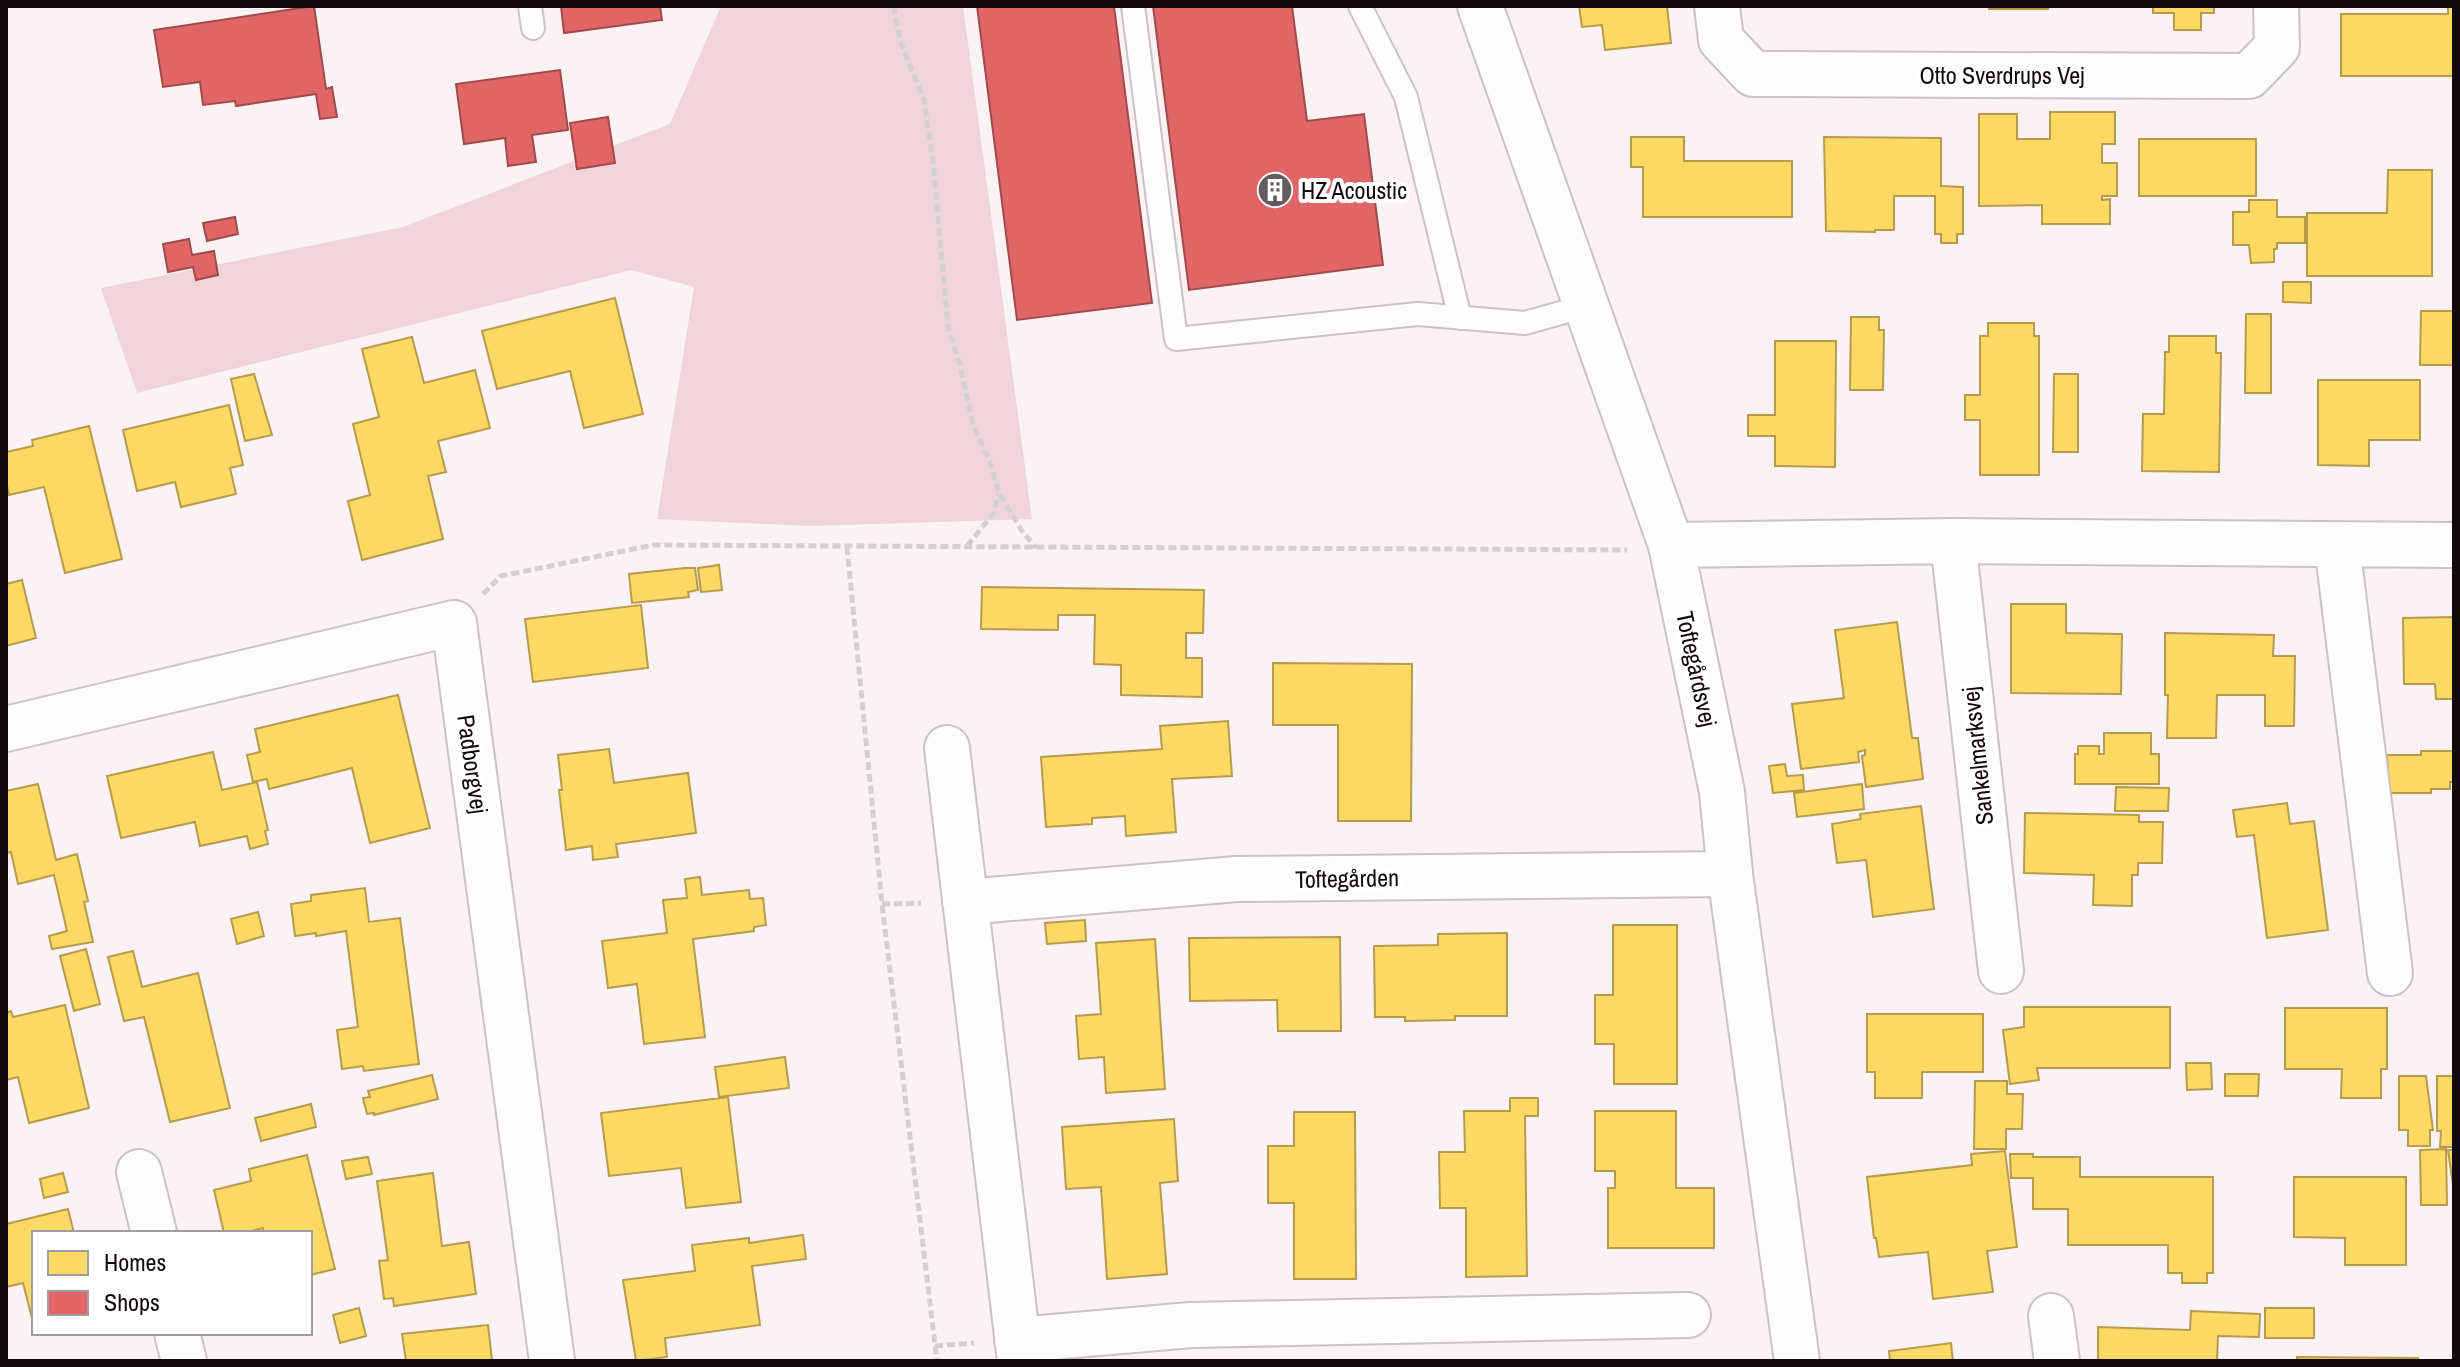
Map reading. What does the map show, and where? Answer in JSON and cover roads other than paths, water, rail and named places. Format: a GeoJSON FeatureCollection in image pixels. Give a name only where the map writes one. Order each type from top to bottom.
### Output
{"type":"FeatureCollection","features":[{"type":"Feature","properties":{"kind":"street","name":"Toftegårdsvej"},"geometry":{"type":"LineString","coordinates":[[1480,6],[1671,545],[1722,792],[1730,874],[1797,1361]]}},
{"type":"Feature","properties":{"kind":"street","name":"Otto Sverdrups Vej"},"geometry":{"type":"LineString","coordinates":[[1717,6],[1721,40],[1753,74],[2233,76],[2249,76],[2277,47],[2276,6]]}},
{"type":"Feature","properties":{"kind":"street"},"geometry":{"type":"LineString","coordinates":[[1671,545],[1953,541],[2454,545]]}},
{"type":"Feature","properties":{"kind":"street","name":"Sankelmarksvej"},"geometry":{"type":"LineString","coordinates":[[1953,541],[2001,971]]}},
{"type":"Feature","properties":{"kind":"street"},"geometry":{"type":"LineString","coordinates":[[2337,545],[2390,973]]}},
{"type":"Feature","properties":{"kind":"street","name":"Padborgvej"},"geometry":{"type":"LineString","coordinates":[[6,729],[454,623],[552,1361]]}},
{"type":"Feature","properties":{"kind":"street"},"geometry":{"type":"LineString","coordinates":[[947,748],[1019,1350],[1191,1325],[1688,1315]]}},
{"type":"Feature","properties":{"kind":"street","name":"Toftegården"},"geometry":{"type":"LineString","coordinates":[[965,902],[1237,879],[1730,874]]}},
{"type":"Feature","properties":{"kind":"street"},"geometry":{"type":"LineString","coordinates":[[139,1172],[154,1231]]}},
{"type":"Feature","properties":{"kind":"street"},"geometry":{"type":"LineString","coordinates":[[2051,1316],[2057,1361]]}},
{"type":"Feature","properties":{"kind":"street"},"geometry":{"type":"LineString","coordinates":[[178,1335],[184,1361]]}},
{"type":"Feature","properties":{"kind":"lane"},"geometry":{"type":"LineString","coordinates":[[1133,6],[1176,339],[1418,314],[1525,323],[1586,306]]}},
{"type":"Feature","properties":{"kind":"lane"},"geometry":{"type":"LineString","coordinates":[[1360,6],[1406,97],[1460,318]]}},
{"type":"Feature","properties":{"kind":"place","name":"HZ Acoustic"},"geometry":{"type":"Point","coordinates":[1275,190]}}]}
